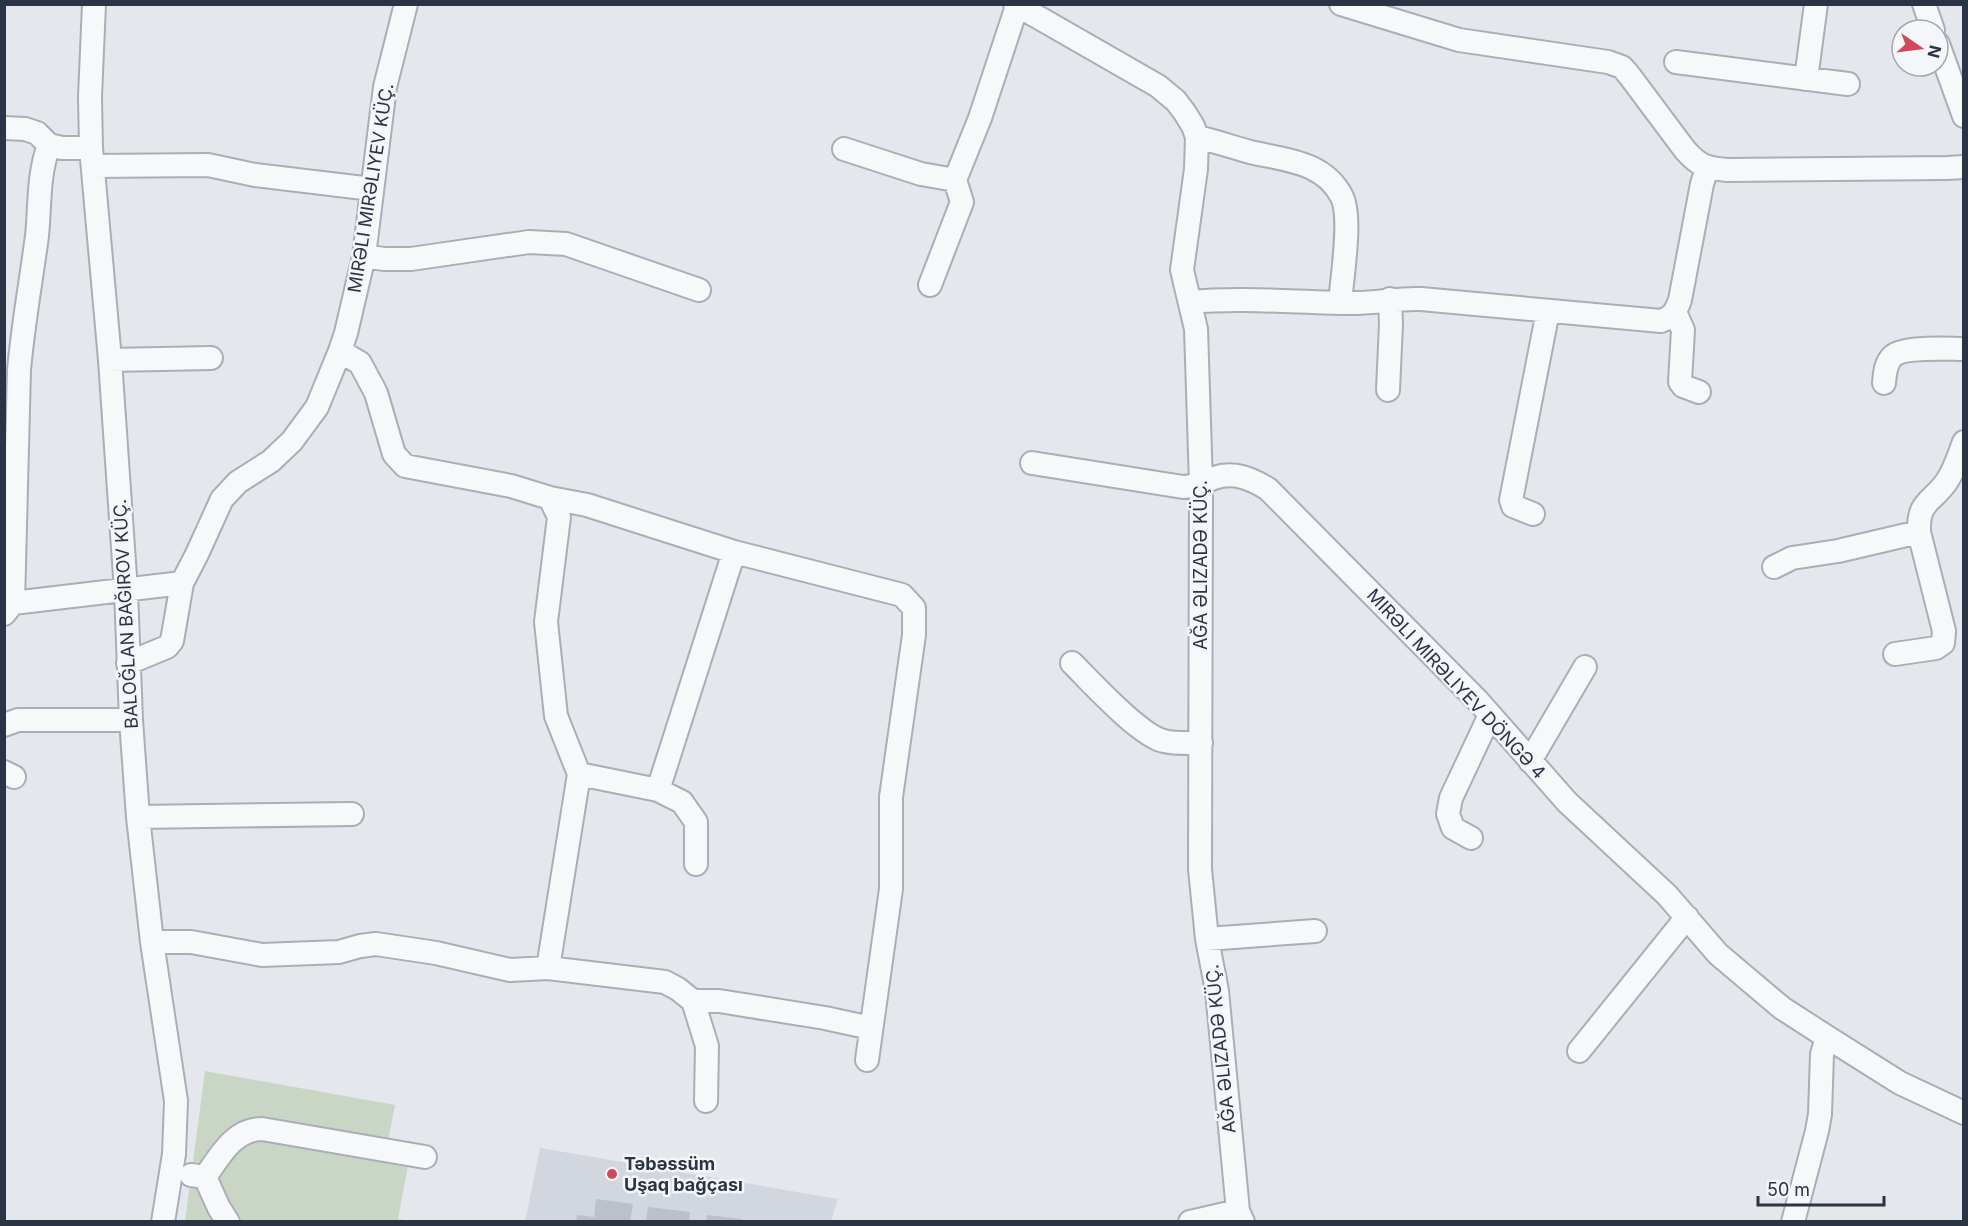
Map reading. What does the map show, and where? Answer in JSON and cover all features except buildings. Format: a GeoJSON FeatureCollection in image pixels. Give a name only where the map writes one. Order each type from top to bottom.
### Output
{"type":"FeatureCollection","features":[{"type":"Feature","properties":{"kind":"street"},"geometry":{"type":"LineString","coordinates":[[94,4],[90,97],[92,157],[110,360],[126,591],[131,720],[138,817],[152,942],[177,1101],[172,1173],[164,1221]]}},
{"type":"Feature","properties":{"kind":"street","name":"MIRƏLI MIRƏLIYEV KÜÇ."},"geometry":{"type":"LineString","coordinates":[[128,663],[167,647],[172,641],[182,583],[222,499],[238,482],[271,461],[292,441],[316,407],[340,351],[364,256],[385,87],[406,4]]}},
{"type":"Feature","properties":{"kind":"street"},"geometry":{"type":"LineString","coordinates":[[1341,4],[1460,40],[1608,62],[1622,67],[1685,150],[1695,161],[1707,168],[1739,170],[1964,166]]}},
{"type":"Feature","properties":{"kind":"street"},"geometry":{"type":"LineString","coordinates":[[1806,79],[1816,4]]}},
{"type":"Feature","properties":{"kind":"street"},"geometry":{"type":"LineString","coordinates":[[930,285],[962,202],[955,180],[980,118],[1016,5]]}},
{"type":"Feature","properties":{"kind":"street","name":"AĞA ƏLIZADƏ KÜÇ."},"geometry":{"type":"LineString","coordinates":[[1016,5],[1158,86],[1176,100],[1193,126],[1197,137],[1196,169],[1182,270],[1196,329],[1201,484],[1200,869],[1217,991],[1241,1216]]}},
{"type":"Feature","properties":{"kind":"street"},"geometry":{"type":"LineString","coordinates":[[1676,62],[1848,84]]}},
{"type":"Feature","properties":{"kind":"street"},"geometry":{"type":"LineString","coordinates":[[1950,76],[1962,108]]}},
{"type":"Feature","properties":{"kind":"street"},"geometry":{"type":"LineString","coordinates":[[4,128],[25,129],[37,133],[49,145],[92,157],[208,165],[255,175],[372,189]]}},
{"type":"Feature","properties":{"kind":"street"},"geometry":{"type":"LineString","coordinates":[[1197,137],[1250,152],[1294,160],[1313,167],[1330,182],[1342,198],[1346,217],[1340,303]]}},
{"type":"Feature","properties":{"kind":"street"},"geometry":{"type":"LineString","coordinates":[[49,145],[41,172],[37,235],[22,332],[9,609],[182,583]]}},
{"type":"Feature","properties":{"kind":"street"},"geometry":{"type":"LineString","coordinates":[[844,149],[921,174],[955,180]]}},
{"type":"Feature","properties":{"kind":"street"},"geometry":{"type":"LineString","coordinates":[[1190,302],[1218,300],[1360,303],[1390,299],[1421,299],[1661,321],[1669,318],[1675,312],[1680,300],[1707,168]]}},
{"type":"Feature","properties":{"kind":"street"},"geometry":{"type":"LineString","coordinates":[[364,256],[411,259],[529,242],[566,244],[699,290]]}},
{"type":"Feature","properties":{"kind":"street"},"geometry":{"type":"LineString","coordinates":[[1388,390],[1390,299]]}},
{"type":"Feature","properties":{"kind":"street"},"geometry":{"type":"LineString","coordinates":[[1533,514],[1513,506],[1510,500],[1548,311]]}},
{"type":"Feature","properties":{"kind":"street"},"geometry":{"type":"LineString","coordinates":[[1675,312],[1683,330],[1680,382],[1683,386],[1699,392]]}},
{"type":"Feature","properties":{"kind":"street"},"geometry":{"type":"LineString","coordinates":[[1884,383],[1887,365],[1893,356],[1910,351],[1964,349]]}},
{"type":"Feature","properties":{"kind":"street"},"geometry":{"type":"LineString","coordinates":[[340,351],[360,363],[376,393],[394,454],[405,466],[511,486],[550,498],[587,505],[734,552],[902,595],[914,608],[914,635],[891,797],[891,889],[867,1060]]}},
{"type":"Feature","properties":{"kind":"street"},"geometry":{"type":"LineString","coordinates":[[110,360],[211,358]]}},
{"type":"Feature","properties":{"kind":"street"},"geometry":{"type":"LineString","coordinates":[[1895,654],[1936,648],[1943,643],[1944,631],[1919,532],[1918,518],[1927,502],[1946,483],[1964,442]]}},
{"type":"Feature","properties":{"kind":"street","name":"MIRƏLI MIRƏLIYEV DÖNGƏ 4"},"geometry":{"type":"LineString","coordinates":[[1032,463],[1171,486],[1192,487],[1223,476],[1235,476],[1256,482],[1268,489],[1490,715],[1567,802],[1667,895],[1728,962],[1782,1008],[1827,1037],[1900,1083],[1964,1113]]}},
{"type":"Feature","properties":{"kind":"street"},"geometry":{"type":"LineString","coordinates":[[548,968],[579,774],[556,716],[546,622],[559,517],[550,498]]}},
{"type":"Feature","properties":{"kind":"street"},"geometry":{"type":"LineString","coordinates":[[1774,567],[1792,558],[1838,551],[1919,532]]}},
{"type":"Feature","properties":{"kind":"street"},"geometry":{"type":"LineString","coordinates":[[658,790],[734,552]]}},
{"type":"Feature","properties":{"kind":"street"},"geometry":{"type":"LineString","coordinates":[[1072,663],[1137,726],[1151,736],[1163,741],[1201,744]]}},
{"type":"Feature","properties":{"kind":"street"},"geometry":{"type":"LineString","coordinates":[[1530,761],[1585,667]]}},
{"type":"Feature","properties":{"kind":"street"},"geometry":{"type":"LineString","coordinates":[[1471,838],[1453,828],[1448,814],[1449,806],[1490,715]]}},
{"type":"Feature","properties":{"kind":"street"},"geometry":{"type":"LineString","coordinates":[[4,725],[18,720],[131,720]]}},
{"type":"Feature","properties":{"kind":"street"},"geometry":{"type":"LineString","coordinates":[[579,774],[658,790],[682,802],[696,822],[696,864]]}},
{"type":"Feature","properties":{"kind":"street"},"geometry":{"type":"LineString","coordinates":[[138,817],[352,814]]}},
{"type":"Feature","properties":{"kind":"street"},"geometry":{"type":"LineString","coordinates":[[1579,1051],[1686,917]]}},
{"type":"Feature","properties":{"kind":"street"},"geometry":{"type":"LineString","coordinates":[[1208,939],[1315,931]]}},
{"type":"Feature","properties":{"kind":"street"},"geometry":{"type":"LineString","coordinates":[[152,942],[191,942],[262,955],[339,952],[376,944],[436,953],[510,970],[548,968],[665,982],[693,1001],[707,1046],[705,1101]]}},
{"type":"Feature","properties":{"kind":"street"},"geometry":{"type":"LineString","coordinates":[[693,1001],[720,1000],[871,1028]]}},
{"type":"Feature","properties":{"kind":"street"},"geometry":{"type":"LineString","coordinates":[[1793,1221],[1817,1131],[1822,1054],[1827,1037]]}},
{"type":"Feature","properties":{"kind":"street"},"geometry":{"type":"LineString","coordinates":[[205,1177],[226,1148],[242,1133],[252,1129],[425,1157]]}},
{"type":"Feature","properties":{"kind":"street"},"geometry":{"type":"LineString","coordinates":[[172,1173],[205,1177]]}},
{"type":"Feature","properties":{"kind":"street"},"geometry":{"type":"LineString","coordinates":[[205,1177],[219,1208],[228,1221]]}},
{"type":"Feature","properties":{"kind":"street"},"geometry":{"type":"LineString","coordinates":[[1190,1221],[1241,1216]]}},
{"type":"Feature","properties":{"kind":"shaded area","name":"Təbəssüm Uşaq bağçası"},"geometry":{"type":"Polygon","coordinates":[[[540,1148],[838,1199],[831,1221],[525,1222],[540,1148]]]}},
{"type":"Feature","properties":{"kind":"green space"},"geometry":{"type":"Polygon","coordinates":[[[205,1071],[395,1105],[385,1156],[409,1160],[398,1219],[410,1221],[185,1222],[205,1071]]]}},
{"type":"Feature","properties":{"kind":"place","name":"Təbəssüm Uşaq bağçası"},"geometry":{"type":"Point","coordinates":[612,1174]}}]}
